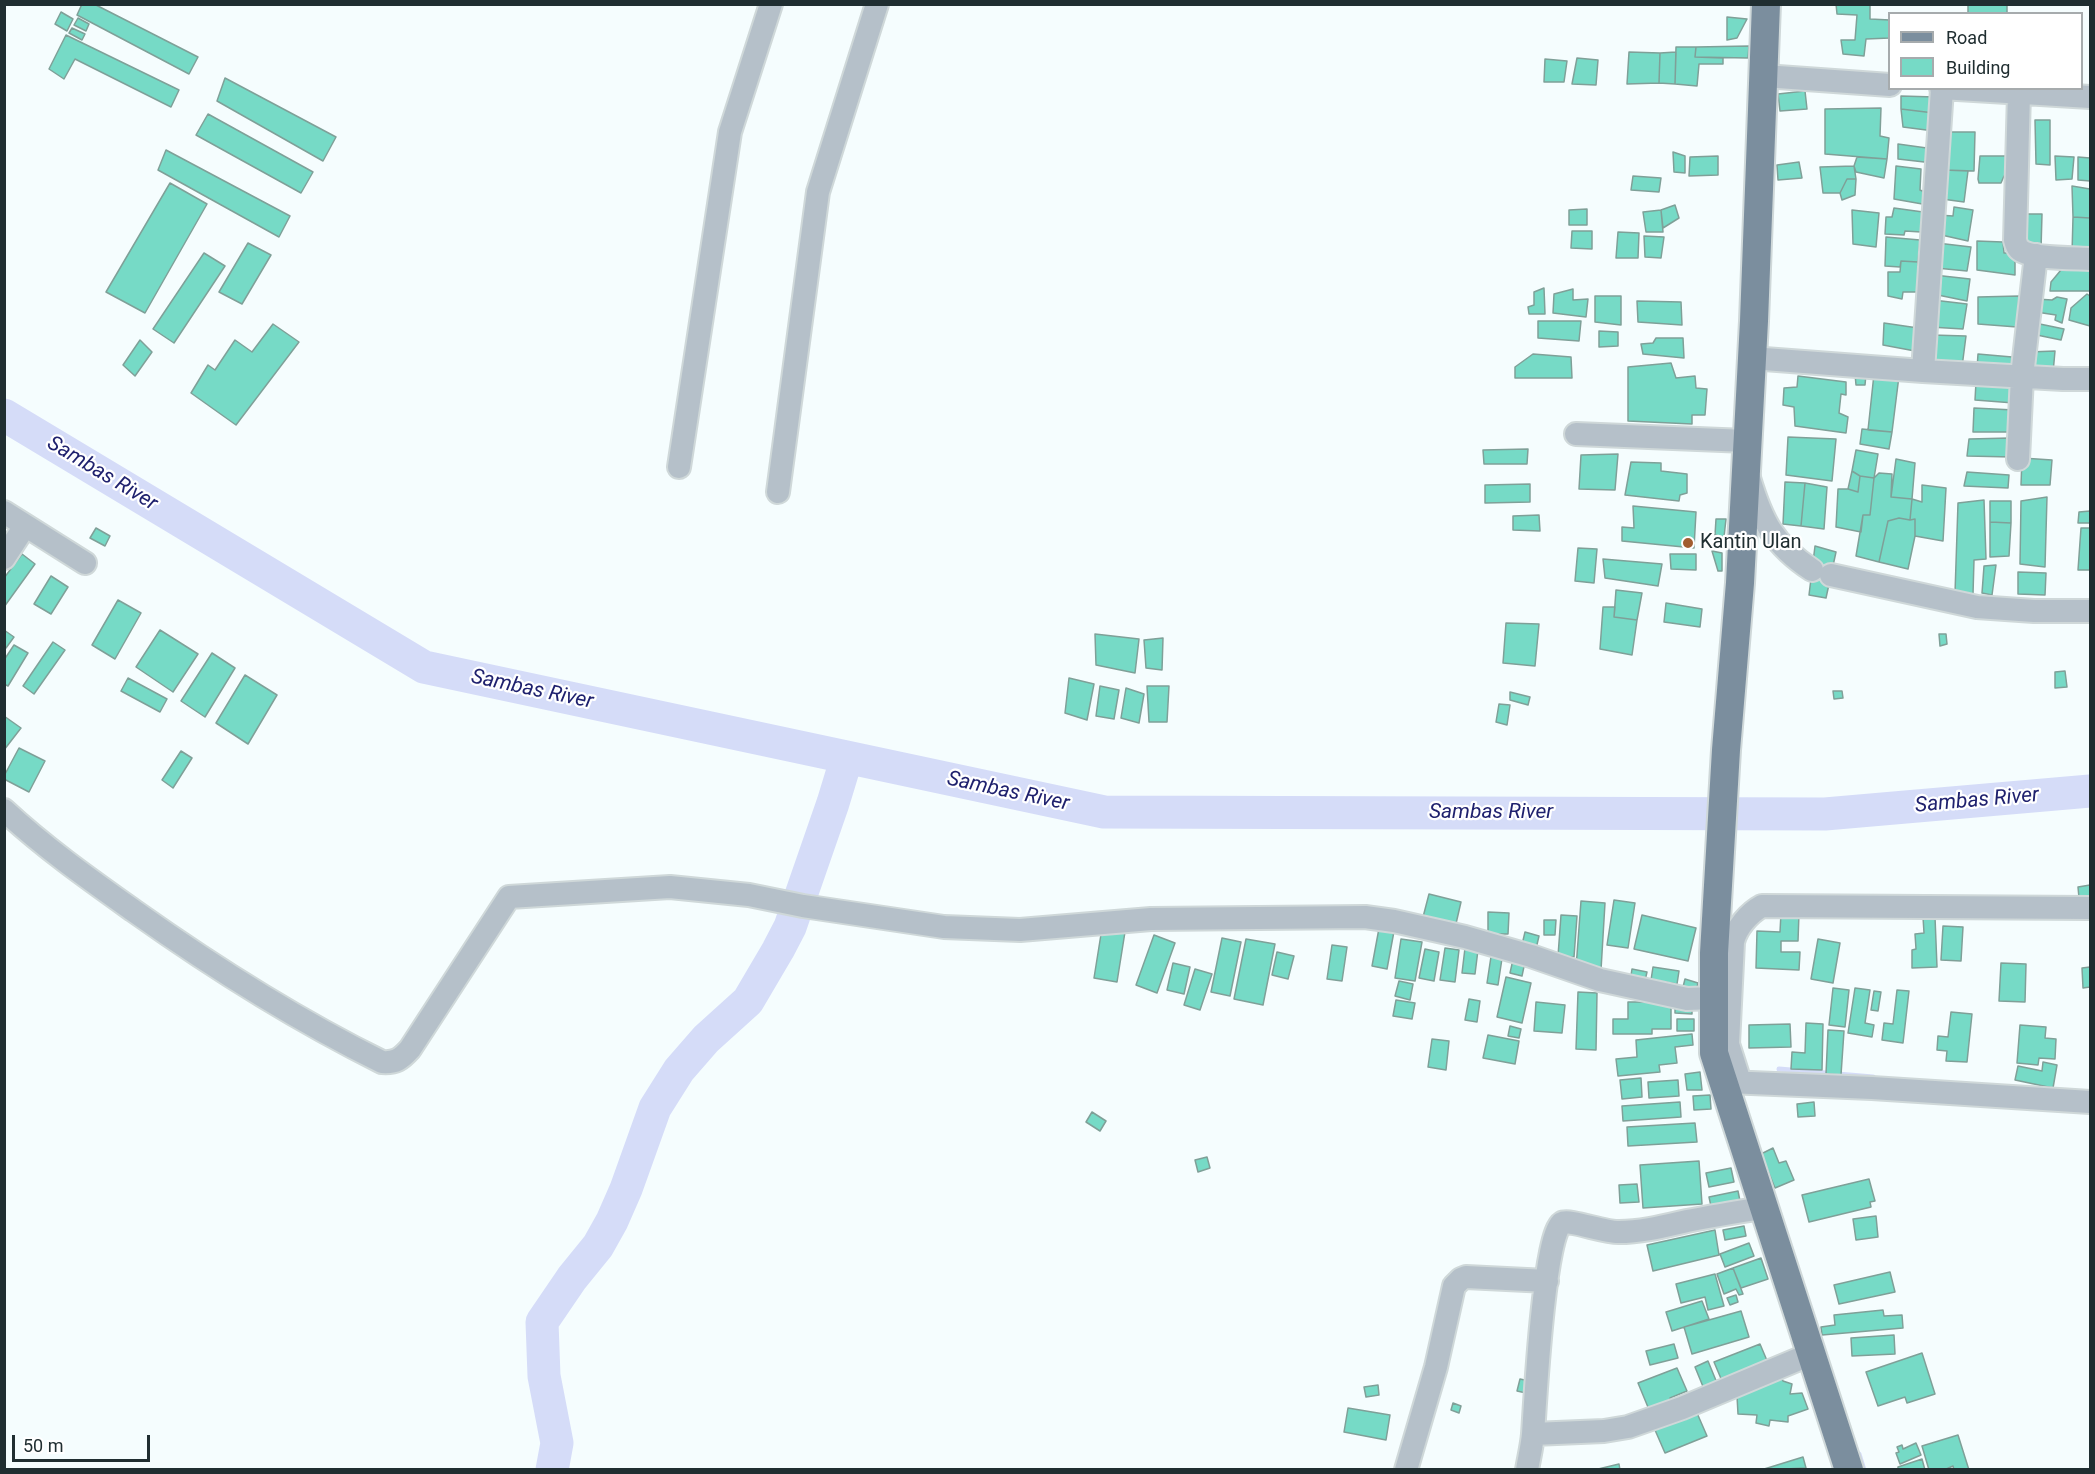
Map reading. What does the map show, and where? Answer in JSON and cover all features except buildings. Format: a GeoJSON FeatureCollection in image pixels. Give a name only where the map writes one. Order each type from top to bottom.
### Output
{"type":"FeatureCollection","features":[{"type":"Feature","properties":{"kind":"main road"},"geometry":{"type":"LineString","coordinates":[[1766,4],[1740,583],[1726,750],[1714,954],[1714,1053],[1732,1082],[1763,1208],[1849,1470]]}},
{"type":"Feature","properties":{"kind":"street"},"geometry":{"type":"LineString","coordinates":[[679,467],[730,132],[771,4]]}},
{"type":"Feature","properties":{"kind":"street"},"geometry":{"type":"LineString","coordinates":[[778,492],[818,192],[877,4]]}},
{"type":"Feature","properties":{"kind":"street"},"geometry":{"type":"LineString","coordinates":[[1764,76],[1888,85]]}},
{"type":"Feature","properties":{"kind":"street"},"geometry":{"type":"LineString","coordinates":[[1923,371],[1942,90]]}},
{"type":"Feature","properties":{"kind":"street"},"geometry":{"type":"LineString","coordinates":[[1973,90],[2091,97]]}},
{"type":"Feature","properties":{"kind":"street"},"geometry":{"type":"LineString","coordinates":[[2019,93],[2015,240],[2019,249],[2036,255],[2091,259]]}},
{"type":"Feature","properties":{"kind":"street"},"geometry":{"type":"LineString","coordinates":[[2018,459],[2022,376],[2036,255]]}},
{"type":"Feature","properties":{"kind":"street"},"geometry":{"type":"LineString","coordinates":[[1751,358],[1923,371],[2091,379]]}},
{"type":"Feature","properties":{"kind":"street"},"geometry":{"type":"LineString","coordinates":[[1576,434],[1746,452],[1756,502],[1772,534],[1791,556],[1822,572],[1977,607],[2034,611],[2091,611]]}},
{"type":"Feature","properties":{"kind":"street"},"geometry":{"type":"LineString","coordinates":[[4,512],[85,564]]}},
{"type":"Feature","properties":{"kind":"street"},"geometry":{"type":"LineString","coordinates":[[4,558],[25,526]]}},
{"type":"Feature","properties":{"kind":"street"},"geometry":{"type":"LineString","coordinates":[[4,810],[97,885],[245,987],[382,1062],[393,1063],[402,1058],[410,1049],[509,897],[670,887],[749,895],[944,927],[1020,930],[1142,919],[1365,917],[1475,940],[1531,956],[1600,980],[1687,999],[1714,998]]}},
{"type":"Feature","properties":{"kind":"street"},"geometry":{"type":"LineString","coordinates":[[2091,908],[1762,906],[1750,914],[1732,942],[1728,1044],[1732,1082],[2091,1102]]}},
{"type":"Feature","properties":{"kind":"street"},"geometry":{"type":"LineString","coordinates":[[1527,1470],[1533,1434],[1539,1333],[1557,1229],[1564,1222],[1618,1233],[1763,1208]]}},
{"type":"Feature","properties":{"kind":"street"},"geometry":{"type":"LineString","coordinates":[[1406,1470],[1436,1367],[1454,1286],[1466,1277],[1547,1281]]}},
{"type":"Feature","properties":{"kind":"street"},"geometry":{"type":"LineString","coordinates":[[1533,1434],[1604,1431],[1636,1425],[1811,1354]]}},
{"type":"Feature","properties":{"kind":"waterway","name":"Sambas River"},"geometry":{"type":"LineString","coordinates":[[4,415],[424,667],[1104,812],[1825,814],[2090,791]]}},
{"type":"Feature","properties":{"kind":"waterway"},"geometry":{"type":"LineString","coordinates":[[552,1470],[557,1443],[544,1376],[542,1322],[572,1278],[598,1246],[612,1221],[655,1108],[679,1070],[706,1039],[748,1001],[778,950],[790,927],[847,757]]}},
{"type":"Feature","properties":{"kind":"waterway"},"geometry":{"type":"LineString","coordinates":[[1779,1069],[1873,1077]]}},
{"type":"Feature","properties":{"kind":"waterway"},"geometry":{"type":"LineString","coordinates":[[1859,1454],[1864,1470]]}},
{"type":"Feature","properties":{"kind":"place","name":"Kantin Ulan"},"geometry":{"type":"Point","coordinates":[1688,543]}}]}
